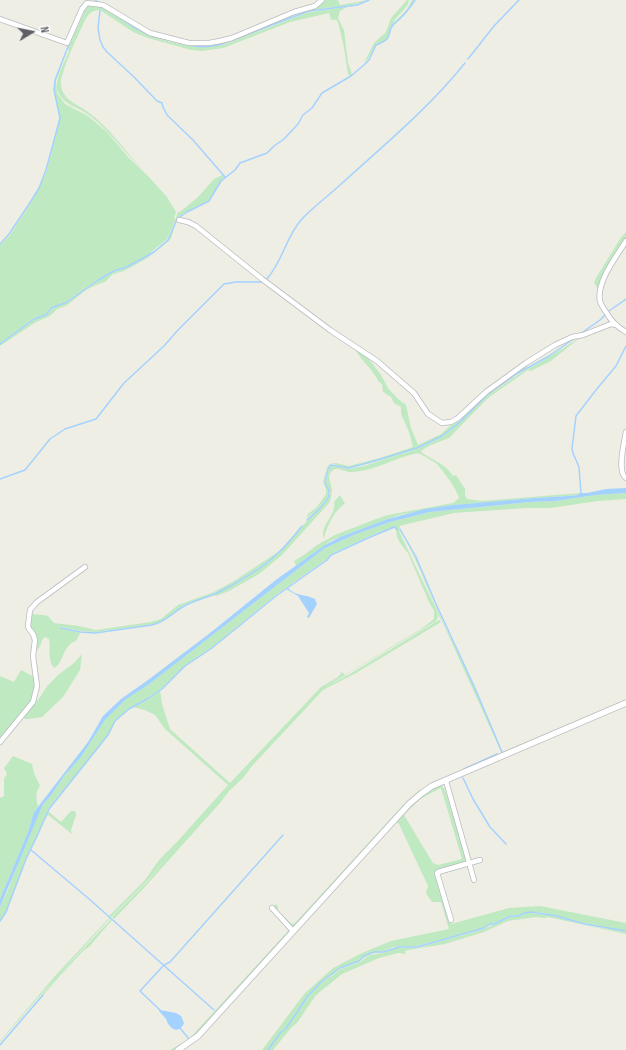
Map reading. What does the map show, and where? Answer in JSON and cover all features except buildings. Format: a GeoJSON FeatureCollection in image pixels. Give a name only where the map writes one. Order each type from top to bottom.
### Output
{"type":"FeatureCollection","features":[{"type":"Feature","properties":{"kind":"street"},"geometry":{"type":"LineString","coordinates":[[0,19],[67,43],[84,5],[88,3],[97,4],[103,5],[150,33],[189,43],[209,43],[232,38],[294,12],[315,6],[322,0]]}},
{"type":"Feature","properties":{"kind":"street"},"geometry":{"type":"LineString","coordinates":[[179,220],[196,226],[262,280],[330,330],[377,361],[414,393],[428,414],[442,422],[451,422],[458,418],[486,392],[526,363],[555,345],[572,337],[583,335],[611,324],[616,325]]}},
{"type":"Feature","properties":{"kind":"street"},"geometry":{"type":"LineString","coordinates":[[626,241],[604,278],[600,292],[602,305],[609,317],[616,325],[626,332]]}},
{"type":"Feature","properties":{"kind":"street"},"geometry":{"type":"LineString","coordinates":[[626,432],[623,447],[622,471],[622,474],[626,478]]}},
{"type":"Feature","properties":{"kind":"street"},"geometry":{"type":"LineString","coordinates":[[0,742],[32,702],[37,686],[33,656],[35,640],[28,626],[30,610],[37,602],[85,567]]}},
{"type":"Feature","properties":{"kind":"street"},"geometry":{"type":"LineString","coordinates":[[178,1050],[198,1036],[414,799],[427,789],[626,703]]}},
{"type":"Feature","properties":{"kind":"street"},"geometry":{"type":"LineString","coordinates":[[446,781],[474,880]]}},
{"type":"Feature","properties":{"kind":"street"},"geometry":{"type":"LineString","coordinates":[[451,920],[437,874],[439,871],[480,860]]}},
{"type":"Feature","properties":{"kind":"street"},"geometry":{"type":"LineString","coordinates":[[272,908],[293,931]]}},
{"type":"Feature","properties":{"kind":"green space"},"geometry":{"type":"Polygon","coordinates":[[[323,0],[338,0],[340,5],[368,0],[361,3],[324,8],[295,15],[236,40],[207,47],[193,46],[157,37],[146,33],[103,7],[87,6],[84,9],[68,48],[68,43],[82,9],[88,4],[103,5],[150,33],[189,43],[220,42],[310,8],[323,0]]]}},
{"type":"Feature","properties":{"kind":"green space"},"geometry":{"type":"Polygon","coordinates":[[[407,0],[409,0],[407,6],[393,23],[406,11],[412,0],[414,0],[407,11],[393,25],[387,39],[376,44],[368,59],[364,63],[374,43],[386,32],[391,18],[407,0]]]}},
{"type":"Feature","properties":{"kind":"green space"},"geometry":{"type":"Polygon","coordinates":[[[89,5],[106,9],[114,13],[129,25],[154,37],[178,44],[204,47],[226,44],[309,12],[347,7],[340,11],[338,18],[344,30],[348,63],[352,74],[350,76],[348,74],[338,22],[336,20],[331,20],[329,13],[290,22],[223,48],[202,51],[191,50],[148,38],[133,32],[100,10],[96,10],[89,14],[74,44],[62,74],[62,90],[72,102],[96,118],[143,170],[97,121],[85,112],[68,103],[58,92],[58,77],[69,51],[68,49],[85,10],[89,5]]]}},
{"type":"Feature","properties":{"kind":"green space"},"geometry":{"type":"Polygon","coordinates":[[[66,53],[56,81],[57,93],[65,104],[88,116],[107,132],[129,158],[167,197],[176,212],[174,218],[176,219],[167,239],[149,254],[127,267],[114,271],[98,279],[67,301],[50,308],[45,315],[34,318],[0,343],[0,245],[10,235],[32,201],[47,170],[60,118],[54,90],[55,80],[66,53]]]}},
{"type":"Feature","properties":{"kind":"green space"},"geometry":{"type":"Polygon","coordinates":[[[224,174],[225,177],[209,200],[177,218],[176,217],[178,212],[198,197],[214,179],[224,174]]]}},
{"type":"Feature","properties":{"kind":"green space"},"geometry":{"type":"Polygon","coordinates":[[[177,220],[169,241],[146,259],[124,271],[113,274],[105,282],[86,290],[66,306],[57,309],[50,316],[36,322],[0,346],[0,344],[35,319],[46,316],[51,309],[67,302],[98,280],[114,272],[127,268],[150,255],[168,240],[177,220]]]}},
{"type":"Feature","properties":{"kind":"green space"},"geometry":{"type":"Polygon","coordinates":[[[626,232],[626,239],[599,290],[594,283],[596,278],[620,239],[626,232]]]}},
{"type":"Feature","properties":{"kind":"green space"},"geometry":{"type":"Polygon","coordinates":[[[582,336],[551,361],[531,371],[528,370],[488,398],[449,438],[431,445],[421,452],[447,468],[453,476],[456,475],[465,489],[467,499],[482,501],[580,494],[453,505],[399,515],[332,540],[296,566],[294,561],[335,535],[388,515],[453,503],[459,498],[437,464],[418,453],[361,471],[350,472],[335,469],[329,475],[332,490],[329,503],[282,555],[259,574],[229,591],[216,596],[214,595],[244,579],[277,555],[307,521],[325,504],[331,493],[326,483],[329,469],[332,466],[348,469],[364,466],[417,449],[442,437],[488,395],[519,374],[582,336]]]}},
{"type":"Feature","properties":{"kind":"green space"},"geometry":{"type":"Polygon","coordinates":[[[354,347],[366,355],[381,375],[388,388],[406,405],[411,428],[418,445],[441,434],[483,396],[525,365],[527,367],[486,394],[454,427],[431,441],[408,451],[360,465],[347,467],[331,464],[327,468],[324,483],[328,491],[328,495],[320,507],[306,519],[308,514],[317,507],[326,494],[326,489],[323,482],[327,467],[330,464],[336,463],[349,466],[413,447],[409,432],[401,414],[401,407],[394,403],[391,397],[383,392],[382,384],[358,355],[354,347]]]}},
{"type":"Feature","properties":{"kind":"green space"},"geometry":{"type":"Polygon","coordinates":[[[626,493],[626,499],[598,501],[550,508],[526,508],[454,513],[403,525],[400,526],[399,529],[416,558],[435,605],[474,686],[502,752],[626,700],[626,702],[502,754],[436,610],[438,617],[436,621],[349,673],[323,688],[177,845],[149,879],[111,917],[109,916],[145,880],[159,860],[228,785],[165,729],[155,715],[145,710],[133,707],[147,700],[160,690],[162,704],[170,729],[230,783],[321,687],[338,677],[342,672],[345,675],[421,629],[434,619],[434,611],[408,553],[397,537],[395,527],[392,528],[331,554],[327,559],[276,595],[211,648],[185,666],[161,689],[129,709],[115,721],[108,735],[48,809],[26,859],[6,912],[0,921],[0,907],[40,808],[50,797],[64,776],[81,757],[105,720],[125,700],[148,685],[325,548],[356,534],[390,522],[430,512],[555,501],[596,495],[626,493]],[[398,529],[434,606],[417,563],[398,529]]]}},
{"type":"Feature","properties":{"kind":"green space"},"geometry":{"type":"Polygon","coordinates":[[[340,495],[345,504],[341,506],[332,519],[324,539],[324,529],[333,511],[334,502],[340,495]]]}},
{"type":"Feature","properties":{"kind":"green space"},"geometry":{"type":"Polygon","coordinates":[[[281,550],[258,568],[239,580],[213,594],[184,605],[156,624],[95,632],[80,631],[62,627],[62,629],[80,633],[76,641],[68,646],[60,662],[54,668],[50,658],[49,639],[45,637],[43,638],[39,648],[36,651],[37,638],[30,627],[31,614],[48,616],[54,623],[96,630],[151,622],[161,619],[178,605],[214,592],[234,581],[281,550]]]}},
{"type":"Feature","properties":{"kind":"green space"},"geometry":{"type":"Polygon","coordinates":[[[439,620],[441,622],[356,673],[323,690],[252,766],[243,778],[229,791],[143,889],[114,919],[112,917],[149,880],[177,845],[323,688],[350,674],[439,620]]]}},
{"type":"Feature","properties":{"kind":"green space"},"geometry":{"type":"Polygon","coordinates":[[[82,654],[80,670],[63,697],[42,717],[25,719],[23,717],[38,700],[48,685],[74,663],[82,654]]]}},
{"type":"Feature","properties":{"kind":"green space"},"geometry":{"type":"Polygon","coordinates":[[[21,670],[36,678],[34,695],[24,712],[0,741],[0,676],[14,682],[21,670]]]}},
{"type":"Feature","properties":{"kind":"green space"},"geometry":{"type":"Polygon","coordinates":[[[13,756],[32,764],[40,786],[36,796],[38,806],[34,812],[28,832],[0,899],[0,798],[4,796],[4,779],[7,774],[4,768],[13,756]]]}},
{"type":"Feature","properties":{"kind":"green space"},"geometry":{"type":"Polygon","coordinates":[[[459,771],[460,772],[426,789],[293,927],[273,907],[276,904],[278,911],[292,924],[295,923],[405,803],[420,790],[459,771]]]}},
{"type":"Feature","properties":{"kind":"green space"},"geometry":{"type":"Polygon","coordinates":[[[440,785],[445,790],[466,858],[466,861],[436,871],[451,924],[509,908],[540,906],[626,923],[626,931],[539,912],[528,912],[518,915],[511,915],[484,928],[417,946],[393,947],[369,954],[359,961],[340,968],[321,982],[307,997],[296,1014],[281,1031],[268,1050],[262,1050],[305,993],[333,968],[362,953],[391,941],[449,929],[441,902],[432,902],[426,893],[428,886],[399,824],[395,821],[416,800],[440,785]],[[441,788],[420,799],[404,815],[433,863],[438,865],[462,859],[441,788]]]}},
{"type":"Feature","properties":{"kind":"green space"},"geometry":{"type":"Polygon","coordinates":[[[49,810],[49,812],[61,822],[71,811],[75,811],[76,815],[71,830],[72,834],[48,815],[45,818],[49,810]]]}},
{"type":"Feature","properties":{"kind":"green space"},"geometry":{"type":"Polygon","coordinates":[[[271,909],[291,931],[199,1032],[176,1050],[170,1050],[189,1039],[288,931],[270,910],[271,909]]]}},
{"type":"Feature","properties":{"kind":"green space"},"geometry":{"type":"Polygon","coordinates":[[[528,913],[550,915],[586,925],[626,932],[626,934],[548,917],[536,917],[508,921],[484,932],[445,944],[408,950],[405,951],[406,954],[398,953],[379,958],[342,974],[316,995],[297,1023],[273,1050],[269,1050],[281,1032],[297,1014],[308,997],[321,983],[341,969],[360,962],[369,955],[383,953],[393,948],[417,948],[484,929],[511,917],[528,913]]]}},
{"type":"Feature","properties":{"kind":"green space"},"geometry":{"type":"Polygon","coordinates":[[[110,918],[0,1042],[55,976],[110,918]]]}},
{"type":"Feature","properties":{"kind":"green space"},"geometry":{"type":"Polygon","coordinates":[[[111,919],[112,920],[89,947],[84,950],[58,978],[0,1045],[56,978],[111,919]]]}},
{"type":"Feature","properties":{"kind":"water"},"geometry":{"type":"Polygon","coordinates":[[[626,488],[626,493],[430,512],[390,522],[356,534],[325,548],[148,685],[125,700],[105,720],[81,757],[64,776],[50,797],[43,804],[0,907],[0,899],[28,832],[34,812],[88,742],[103,716],[121,699],[210,633],[277,579],[325,545],[340,537],[388,519],[425,509],[453,505],[577,495],[606,489],[626,488]]]}},
{"type":"Feature","properties":{"kind":"water"},"geometry":{"type":"Polygon","coordinates":[[[288,588],[297,594],[315,599],[317,604],[309,618],[307,617],[309,613],[298,596],[286,589],[288,588]]]}},
{"type":"Feature","properties":{"kind":"water"},"geometry":{"type":"Polygon","coordinates":[[[159,1011],[176,1013],[181,1016],[184,1023],[183,1026],[177,1030],[173,1029],[159,1011]]]}},
{"type":"Feature","properties":{"kind":"waterway"},"geometry":{"type":"LineString","coordinates":[[153,36],[194,46],[203,47],[219,45],[309,11],[357,5],[369,0]]}},
{"type":"Feature","properties":{"kind":"waterway"},"geometry":{"type":"LineString","coordinates":[[0,344],[34,319],[46,315],[51,308],[67,302],[98,280],[114,271],[127,267],[154,252],[168,240],[177,219],[209,201],[221,181],[235,170],[240,163],[267,153],[284,139],[298,124],[303,115],[312,108],[322,93],[351,76],[365,64],[369,60],[376,45],[386,40],[391,27],[415,0]]}},
{"type":"Feature","properties":{"kind":"waterway"},"geometry":{"type":"LineString","coordinates":[[468,59],[494,26],[519,0]]}},
{"type":"Feature","properties":{"kind":"waterway"},"geometry":{"type":"LineString","coordinates":[[100,10],[98,28],[103,47],[157,101],[162,103],[167,115],[193,140],[225,177]]}},
{"type":"Feature","properties":{"kind":"waterway"},"geometry":{"type":"LineString","coordinates":[[113,13],[149,35]]}},
{"type":"Feature","properties":{"kind":"waterway"},"geometry":{"type":"LineString","coordinates":[[0,244],[9,234],[31,201],[39,188],[46,170],[60,118],[54,90],[55,80],[73,34]]}},
{"type":"Feature","properties":{"kind":"waterway"},"geometry":{"type":"LineString","coordinates":[[266,280],[276,266],[291,234],[301,220],[421,111],[465,63]]}},
{"type":"Feature","properties":{"kind":"waterway"},"geometry":{"type":"LineString","coordinates":[[0,479],[25,470],[50,439],[65,429],[96,419],[124,383],[164,346],[224,284],[236,282],[263,282]]}},
{"type":"Feature","properties":{"kind":"waterway"},"geometry":{"type":"LineString","coordinates":[[609,311],[626,299]]}},
{"type":"Feature","properties":{"kind":"waterway"},"geometry":{"type":"LineString","coordinates":[[580,334],[605,315]]}},
{"type":"Feature","properties":{"kind":"waterway"},"geometry":{"type":"LineString","coordinates":[[307,520],[321,507],[329,495],[329,491],[325,483],[328,469],[331,465],[348,468],[364,464],[417,448],[442,436],[460,422],[488,394],[518,373],[549,356],[575,338]]}},
{"type":"Feature","properties":{"kind":"waterway"},"geometry":{"type":"LineString","coordinates":[[581,493],[579,467],[572,448],[576,416],[616,366],[626,346]]}},
{"type":"Feature","properties":{"kind":"waterway"},"geometry":{"type":"LineString","coordinates":[[61,628],[95,633],[157,624],[186,605],[215,594],[256,570],[280,551],[302,526]]}},
{"type":"Feature","properties":{"kind":"waterway"},"geometry":{"type":"LineString","coordinates":[[0,921],[6,912],[26,859],[49,809],[108,735],[115,721],[129,709],[162,689],[185,666],[212,648],[276,596],[327,560],[331,555],[392,528],[395,527],[397,530]]}},
{"type":"Feature","properties":{"kind":"waterway"},"geometry":{"type":"LineString","coordinates":[[400,529],[416,557],[502,752]]}},
{"type":"Feature","properties":{"kind":"waterway"},"geometry":{"type":"LineString","coordinates":[[464,769],[497,754]]}},
{"type":"Feature","properties":{"kind":"waterway"},"geometry":{"type":"LineString","coordinates":[[463,778],[473,799],[490,827],[506,844]]}},
{"type":"Feature","properties":{"kind":"waterway"},"geometry":{"type":"LineString","coordinates":[[161,1011],[140,991],[164,965],[170,962],[283,835]]}},
{"type":"Feature","properties":{"kind":"waterway"},"geometry":{"type":"LineString","coordinates":[[31,850],[88,898],[214,1010]]}},
{"type":"Feature","properties":{"kind":"waterway"},"geometry":{"type":"LineString","coordinates":[[268,1050],[281,1032],[286,1028],[307,997],[321,982],[340,968],[359,961],[364,956],[374,952],[383,952],[399,947],[417,947],[484,928],[490,924],[494,924],[511,916],[518,916],[532,912],[556,916],[585,924],[626,931]]}},
{"type":"Feature","properties":{"kind":"waterway"},"geometry":{"type":"LineString","coordinates":[[0,1045],[43,995]]}},
{"type":"Feature","properties":{"kind":"waterway"},"geometry":{"type":"LineString","coordinates":[[180,1028],[189,1039]]}}]}
